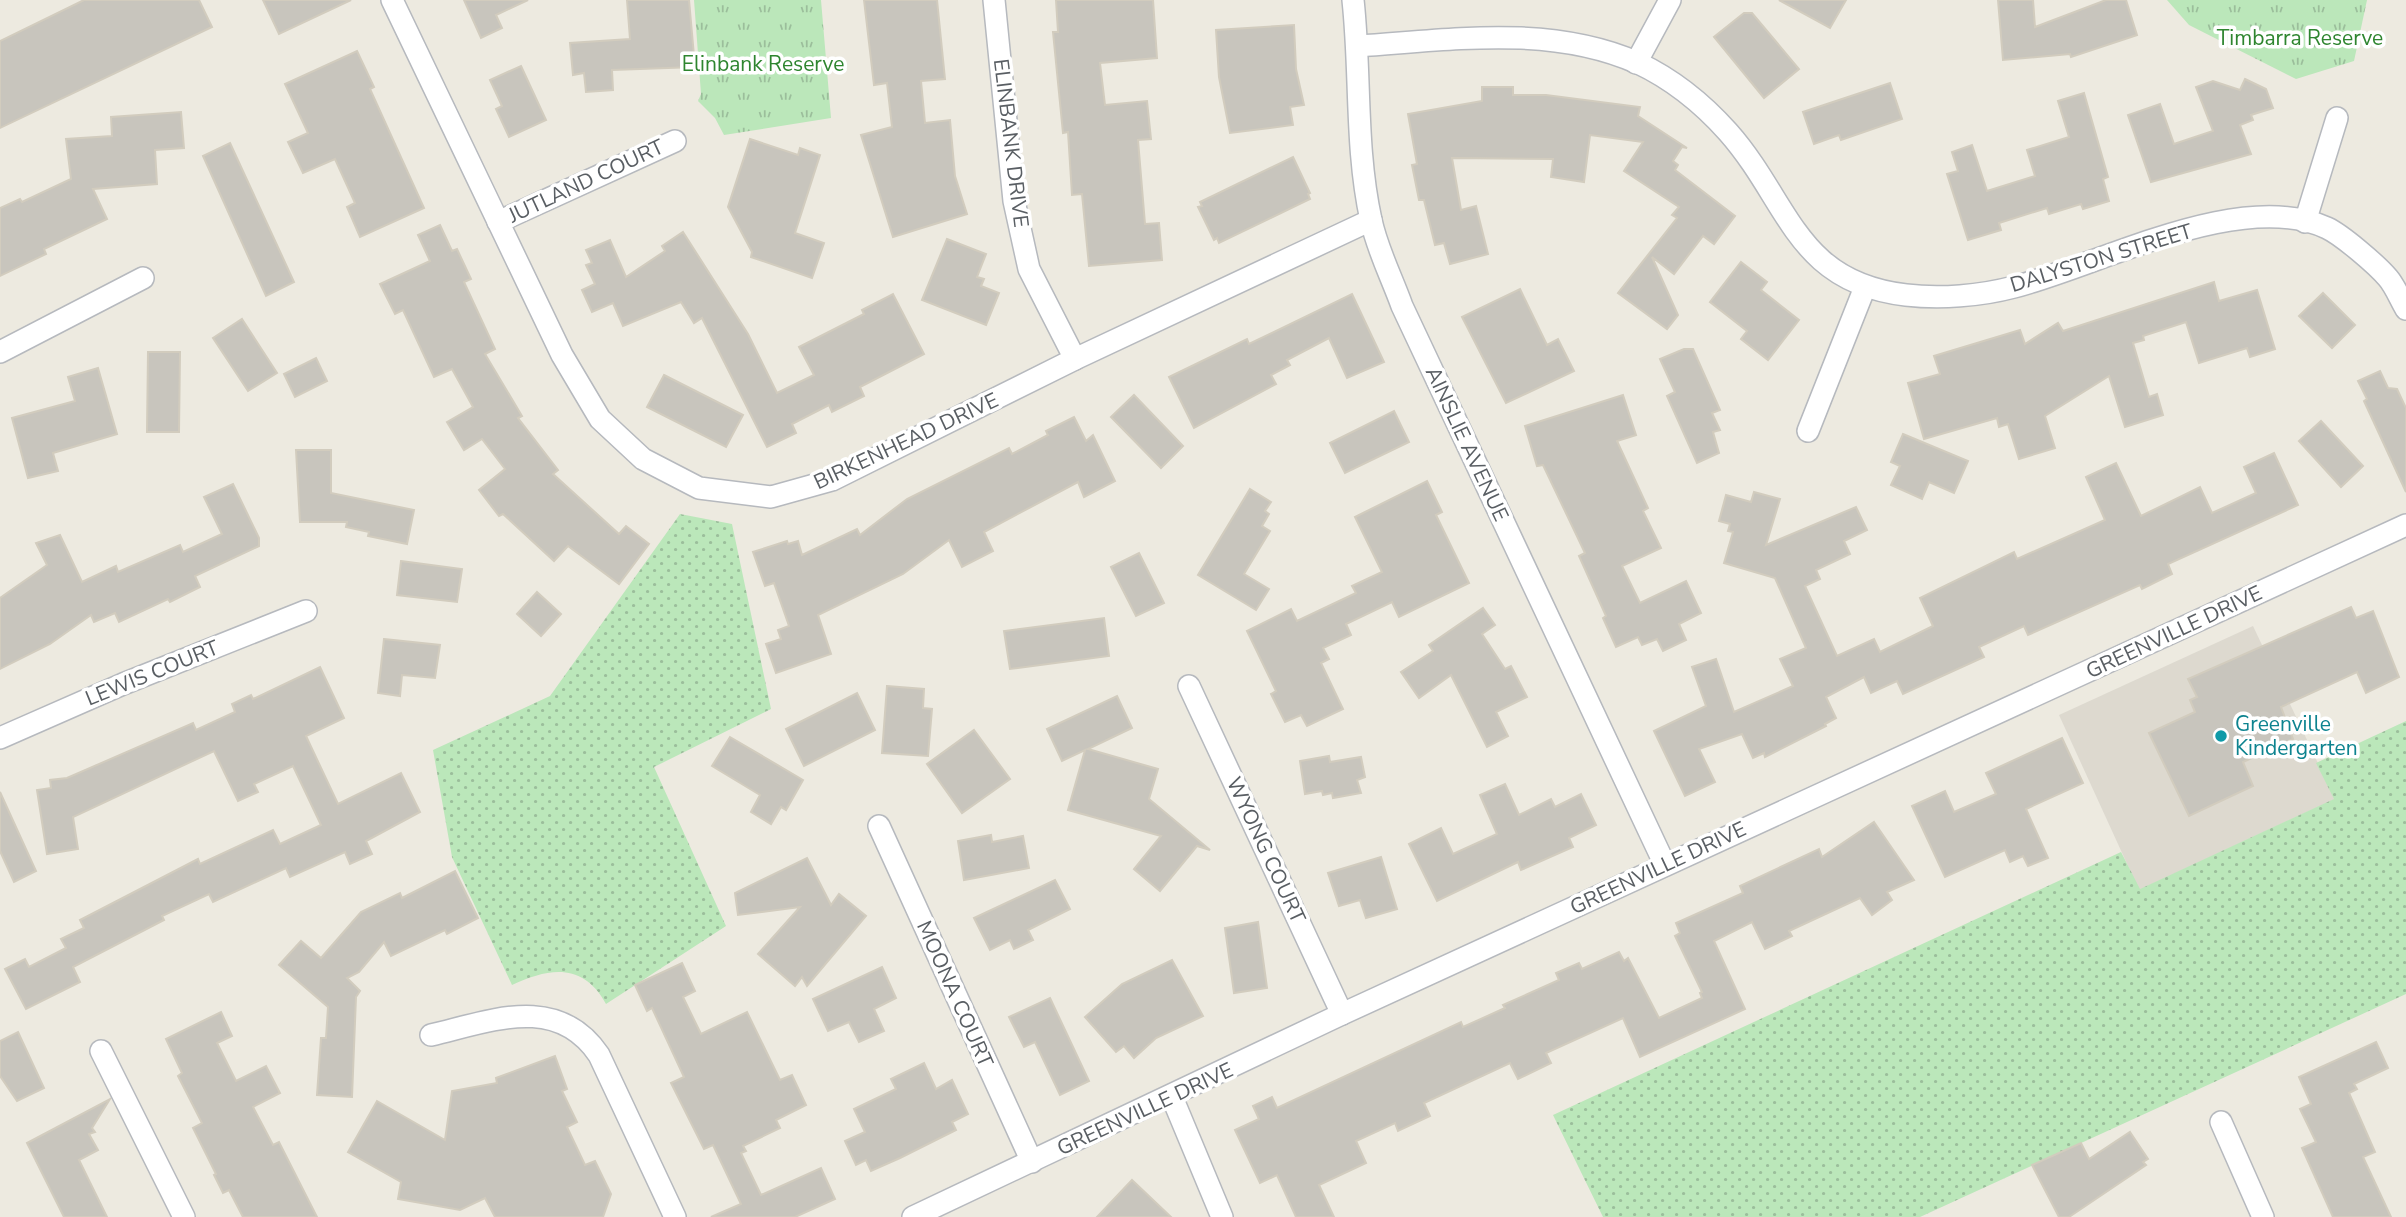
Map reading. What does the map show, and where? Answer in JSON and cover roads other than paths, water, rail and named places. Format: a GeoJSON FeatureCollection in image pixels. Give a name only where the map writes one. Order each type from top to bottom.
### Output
{"type":"FeatureCollection","features":[{"type":"Feature","properties":{"kind":"street","name":"BIRKENHEAD DRIVE"},"geometry":{"type":"LineString","coordinates":[[392,0],[562,355],[600,419],[643,459],[699,488],[771,498],[831,480],[1075,359],[1371,220]]}},
{"type":"Feature","properties":{"kind":"street","name":"ELINBANK DRIVE"},"geometry":{"type":"LineString","coordinates":[[994,0],[1014,201],[1029,269],[1075,359]]}},
{"type":"Feature","properties":{"kind":"street","name":"AINSLIE AVENUE"},"geometry":{"type":"LineString","coordinates":[[1353,0],[1358,46],[1359,129],[1371,220],[1402,306],[1665,865]]}},
{"type":"Feature","properties":{"kind":"street"},"geometry":{"type":"LineString","coordinates":[[1636,63],[1670,0]]}},
{"type":"Feature","properties":{"kind":"street","name":"DALYSTON STREET"},"geometry":{"type":"LineString","coordinates":[[1358,46],[1518,36],[1584,45],[1636,63],[1685,91],[1729,133],[1810,251],[1837,274],[1876,292],[1931,298],[2011,288],[2221,222],[2261,217],[2305,222],[2329,229],[2388,278],[2406,309]]}},
{"type":"Feature","properties":{"kind":"street"},"geometry":{"type":"LineString","coordinates":[[2305,222],[2337,118]]}},
{"type":"Feature","properties":{"kind":"street","name":"JUTLAND COURT"},"geometry":{"type":"LineString","coordinates":[[498,222],[675,141]]}},
{"type":"Feature","properties":{"kind":"street"},"geometry":{"type":"LineString","coordinates":[[0,352],[143,278]]}},
{"type":"Feature","properties":{"kind":"street"},"geometry":{"type":"LineString","coordinates":[[1808,431],[1865,287]]}},
{"type":"Feature","properties":{"kind":"street","name":"GREENVILLE DRIVE"},"geometry":{"type":"LineString","coordinates":[[913,1217],[1172,1097],[1342,1014],[2406,525]]}},
{"type":"Feature","properties":{"kind":"street","name":"LEWIS COURT"},"geometry":{"type":"LineString","coordinates":[[0,738],[123,684],[306,611]]}},
{"type":"Feature","properties":{"kind":"street","name":"WYONG COURT"},"geometry":{"type":"LineString","coordinates":[[1189,686],[1342,1014]]}},
{"type":"Feature","properties":{"kind":"street","name":"MOONA COURT"},"geometry":{"type":"LineString","coordinates":[[879,826],[1032,1162]]}},
{"type":"Feature","properties":{"kind":"street"},"geometry":{"type":"LineString","coordinates":[[430,1035],[517,1015],[543,1016],[586,1036],[599,1055],[675,1217]]}},
{"type":"Feature","properties":{"kind":"street"},"geometry":{"type":"LineString","coordinates":[[101,1051],[184,1217]]}},
{"type":"Feature","properties":{"kind":"street"},"geometry":{"type":"LineString","coordinates":[[1172,1097],[1222,1217]]}},
{"type":"Feature","properties":{"kind":"street"},"geometry":{"type":"LineString","coordinates":[[2221,1122],[2263,1217]]}},
{"type":"Feature","properties":{"kind":"place","name":"Greenville Kindergarten"},"geometry":{"type":"Point","coordinates":[2221,736]}},
{"type":"Feature","properties":{"kind":"park label","name":"Timbarra Reserve"},"geometry":{"type":"Point","coordinates":[2300,38]}},
{"type":"Feature","properties":{"kind":"park label","name":"Elinbank Reserve"},"geometry":{"type":"Point","coordinates":[763,64]}}]}
